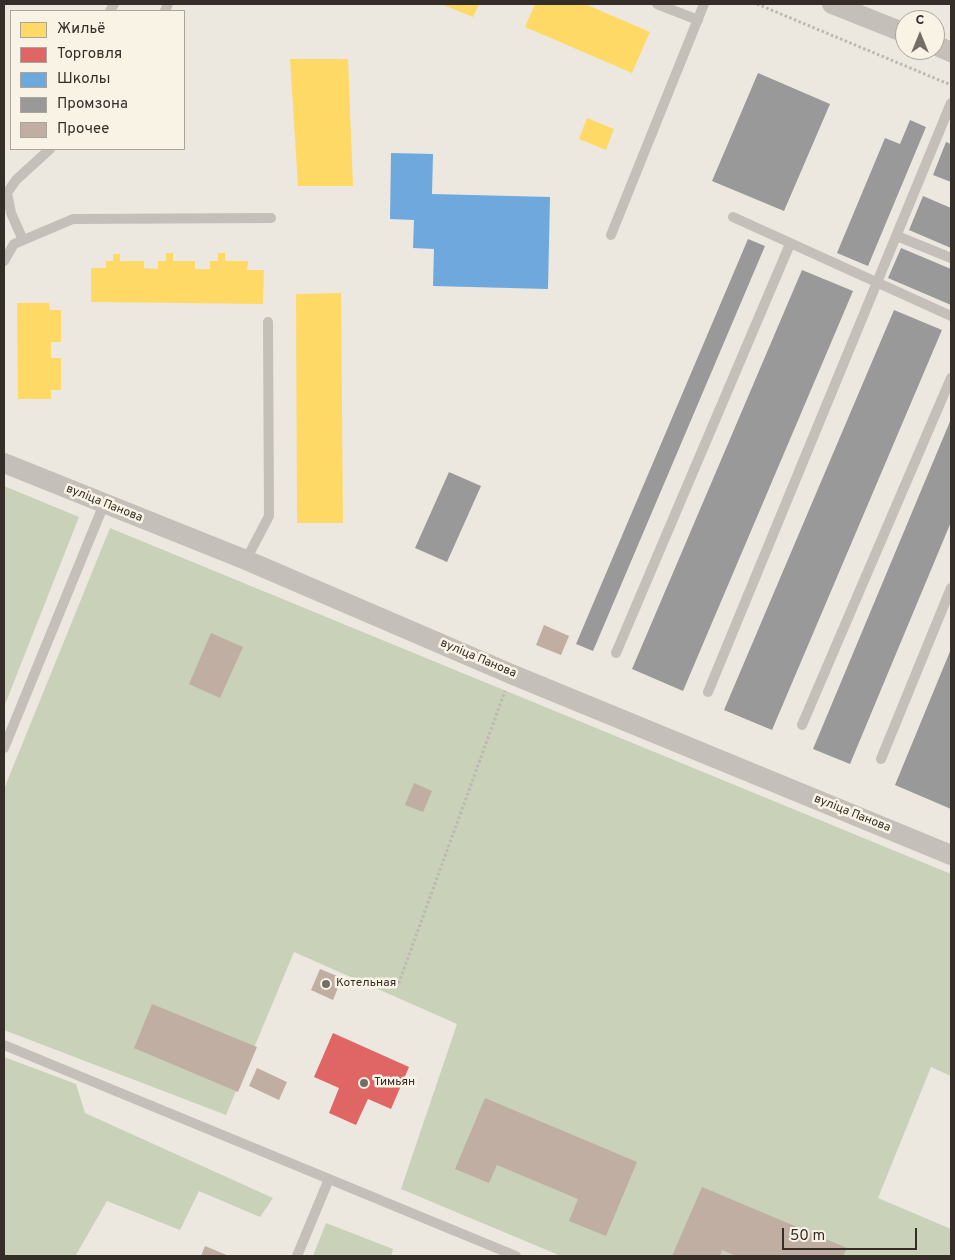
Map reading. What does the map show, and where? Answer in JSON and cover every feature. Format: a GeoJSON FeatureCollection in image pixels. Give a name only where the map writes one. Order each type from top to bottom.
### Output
{"type":"FeatureCollection","features":[{"type":"Feature","properties":{"kind":"street"},"geometry":{"type":"LineString","coordinates":[[832,4],[895,29]]}},
{"type":"Feature","properties":{"kind":"street","name":"вуліца Панова"},"geometry":{"type":"LineString","coordinates":[[4,464],[246,560],[511,674],[951,856]]}},
{"type":"Feature","properties":{"kind":"lane"},"geometry":{"type":"LineString","coordinates":[[657,4],[698,20]]}},
{"type":"Feature","properties":{"kind":"lane"},"geometry":{"type":"LineString","coordinates":[[611,235],[704,4]]}},
{"type":"Feature","properties":{"kind":"lane"},"geometry":{"type":"LineString","coordinates":[[708,692],[951,103]]}},
{"type":"Feature","properties":{"kind":"lane"},"geometry":{"type":"LineString","coordinates":[[23,240],[11,213],[7,193],[16,180],[49,150]]}},
{"type":"Feature","properties":{"kind":"lane"},"geometry":{"type":"LineString","coordinates":[[733,217],[951,316]]}},
{"type":"Feature","properties":{"kind":"lane"},"geometry":{"type":"LineString","coordinates":[[4,261],[14,244],[73,219],[271,218]]}},
{"type":"Feature","properties":{"kind":"lane"},"geometry":{"type":"LineString","coordinates":[[897,236],[951,258]]}},
{"type":"Feature","properties":{"kind":"lane"},"geometry":{"type":"LineString","coordinates":[[616,653],[790,244]]}},
{"type":"Feature","properties":{"kind":"lane"},"geometry":{"type":"LineString","coordinates":[[246,560],[269,516],[268,322]]}},
{"type":"Feature","properties":{"kind":"lane"},"geometry":{"type":"LineString","coordinates":[[802,725],[951,378]]}},
{"type":"Feature","properties":{"kind":"lane"},"geometry":{"type":"LineString","coordinates":[[4,748],[104,504]]}},
{"type":"Feature","properties":{"kind":"lane"},"geometry":{"type":"LineString","coordinates":[[881,759],[951,588]]}},
{"type":"Feature","properties":{"kind":"lane"},"geometry":{"type":"LineString","coordinates":[[4,1045],[516,1256]]}},
{"type":"Feature","properties":{"kind":"lane"},"geometry":{"type":"LineString","coordinates":[[297,1256],[329,1179]]}},
{"type":"Feature","properties":{"kind":"path"},"geometry":{"type":"LineString","coordinates":[[757,4],[951,85]]}},
{"type":"Feature","properties":{"kind":"path"},"geometry":{"type":"LineString","coordinates":[[398,988],[511,674]]}},
{"type":"Feature","properties":{"kind":"green space"},"geometry":{"type":"Polygon","coordinates":[[[4,486],[79,517],[4,707],[4,486]]]}},
{"type":"Feature","properties":{"kind":"green space"},"geometry":{"type":"Polygon","coordinates":[[[110,528],[951,874],[951,1076],[931,1067],[878,1198],[951,1229],[951,1256],[561,1256],[401,1189],[457,1024],[294,952],[226,1115],[4,1030],[4,789],[110,528]]]}},
{"type":"Feature","properties":{"kind":"green space"},"geometry":{"type":"Polygon","coordinates":[[[4,1057],[76,1084],[85,1113],[273,1198],[260,1217],[199,1191],[180,1230],[107,1201],[77,1256],[4,1256],[4,1057]]]}},
{"type":"Feature","properties":{"kind":"green space"},"geometry":{"type":"Polygon","coordinates":[[[326,1223],[393,1249],[391,1256],[313,1256],[326,1223]]]}},
{"type":"Feature","properties":{"kind":"building: Жильё"},"geometry":{"type":"Polygon","coordinates":[[[441,4],[479,4],[473,17],[441,4]]]}},
{"type":"Feature","properties":{"kind":"building: Жильё"},"geometry":{"type":"Polygon","coordinates":[[[535,4],[585,4],[650,32],[632,73],[525,27],[535,4]]]}},
{"type":"Feature","properties":{"kind":"building: Жильё"},"geometry":{"type":"Polygon","coordinates":[[[290,59],[348,59],[353,186],[298,186],[290,59]]]}},
{"type":"Feature","properties":{"kind":"building: Жильё"},"geometry":{"type":"Polygon","coordinates":[[[587,118],[614,129],[606,150],[579,139],[587,118]]]}},
{"type":"Feature","properties":{"kind":"building: Жильё"},"geometry":{"type":"Polygon","coordinates":[[[166,253],[173,253],[173,261],[195,261],[195,269],[210,269],[210,261],[218,261],[218,253],[225,253],[225,261],[248,261],[247,270],[264,270],[263,304],[91,302],[91,268],[106,268],[106,261],[113,261],[113,254],[120,254],[120,261],[144,261],[144,268],[158,269],[158,261],[166,261],[166,253]]]}},
{"type":"Feature","properties":{"kind":"building: Жильё"},"geometry":{"type":"Polygon","coordinates":[[[341,293],[343,523],[297,523],[296,294],[341,293]]]}},
{"type":"Feature","properties":{"kind":"building: Жильё"},"geometry":{"type":"Polygon","coordinates":[[[17,303],[49,303],[50,310],[61,310],[61,342],[51,342],[51,358],[61,358],[61,390],[51,390],[51,399],[18,399],[17,303]]]}},
{"type":"Feature","properties":{"kind":"building: Торговля","name":"Тимьян"},"geometry":{"type":"Polygon","coordinates":[[[333,1033],[409,1067],[391,1109],[368,1099],[356,1125],[329,1113],[339,1088],[314,1077],[333,1033]]]}},
{"type":"Feature","properties":{"kind":"building: Школы"},"geometry":{"type":"Polygon","coordinates":[[[391,153],[433,154],[432,194],[550,197],[548,289],[433,286],[434,249],[413,248],[414,220],[390,219],[391,153]]]}},
{"type":"Feature","properties":{"kind":"building: Промзона"},"geometry":{"type":"Polygon","coordinates":[[[758,73],[830,104],[784,211],[712,181],[758,73]]]}},
{"type":"Feature","properties":{"kind":"building: Промзона"},"geometry":{"type":"Polygon","coordinates":[[[910,120],[926,127],[868,266],[837,253],[885,138],[900,144],[910,120]]]}},
{"type":"Feature","properties":{"kind":"building: Промзона"},"geometry":{"type":"Polygon","coordinates":[[[946,142],[951,144],[951,182],[933,175],[946,142]]]}},
{"type":"Feature","properties":{"kind":"building: Промзона"},"geometry":{"type":"Polygon","coordinates":[[[923,196],[951,208],[951,248],[909,230],[923,196]]]}},
{"type":"Feature","properties":{"kind":"building: Промзона"},"geometry":{"type":"Polygon","coordinates":[[[748,239],[765,246],[593,651],[576,644],[748,239]]]}},
{"type":"Feature","properties":{"kind":"building: Промзона"},"geometry":{"type":"Polygon","coordinates":[[[901,248],[951,269],[951,305],[888,278],[901,248]]]}},
{"type":"Feature","properties":{"kind":"building: Промзона"},"geometry":{"type":"Polygon","coordinates":[[[802,270],[853,291],[683,691],[632,669],[802,270]]]}},
{"type":"Feature","properties":{"kind":"building: Промзона"},"geometry":{"type":"Polygon","coordinates":[[[894,310],[942,330],[772,730],[724,710],[894,310]]]}},
{"type":"Feature","properties":{"kind":"building: Промзона"},"geometry":{"type":"Polygon","coordinates":[[[951,419],[951,522],[850,764],[813,749],[951,419]]]}},
{"type":"Feature","properties":{"kind":"building: Промзона"},"geometry":{"type":"Polygon","coordinates":[[[449,472],[481,486],[447,562],[415,548],[449,472]]]}},
{"type":"Feature","properties":{"kind":"building: Промзона"},"geometry":{"type":"Polygon","coordinates":[[[951,649],[951,809],[895,785],[951,649]]]}},
{"type":"Feature","properties":{"kind":"building: Прочее"},"geometry":{"type":"Polygon","coordinates":[[[544,625],[569,636],[561,655],[536,645],[544,625]]]}},
{"type":"Feature","properties":{"kind":"building: Прочее"},"geometry":{"type":"Polygon","coordinates":[[[211,633],[243,647],[220,698],[189,684],[211,633]]]}},
{"type":"Feature","properties":{"kind":"building: Прочее"},"geometry":{"type":"Polygon","coordinates":[[[414,783],[432,791],[423,812],[405,805],[414,783]]]}},
{"type":"Feature","properties":{"kind":"building: Прочее","name":"Котельная"},"geometry":{"type":"Polygon","coordinates":[[[320,969],[342,978],[333,1000],[311,990],[320,969]]]}},
{"type":"Feature","properties":{"kind":"building: Прочее"},"geometry":{"type":"Polygon","coordinates":[[[152,1004],[257,1047],[238,1092],[134,1048],[152,1004]]]}},
{"type":"Feature","properties":{"kind":"building: Прочее"},"geometry":{"type":"Polygon","coordinates":[[[257,1068],[287,1082],[279,1100],[249,1086],[257,1068]]]}},
{"type":"Feature","properties":{"kind":"building: Прочее"},"geometry":{"type":"Polygon","coordinates":[[[485,1098],[637,1162],[606,1236],[569,1221],[578,1199],[497,1165],[489,1183],[455,1169],[485,1098]]]}},
{"type":"Feature","properties":{"kind":"building: Прочее"},"geometry":{"type":"Polygon","coordinates":[[[702,1187],[847,1248],[843,1256],[736,1256],[722,1250],[720,1256],[672,1256],[702,1187]]]}},
{"type":"Feature","properties":{"kind":"building: Прочее"},"geometry":{"type":"Polygon","coordinates":[[[205,1246],[229,1256],[201,1256],[205,1246]]]}},
{"type":"Feature","properties":{"kind":"place","name":"Котельная"},"geometry":{"type":"Point","coordinates":[326,984]}},
{"type":"Feature","properties":{"kind":"place","name":"Тимьян"},"geometry":{"type":"Point","coordinates":[364,1083]}}]}
